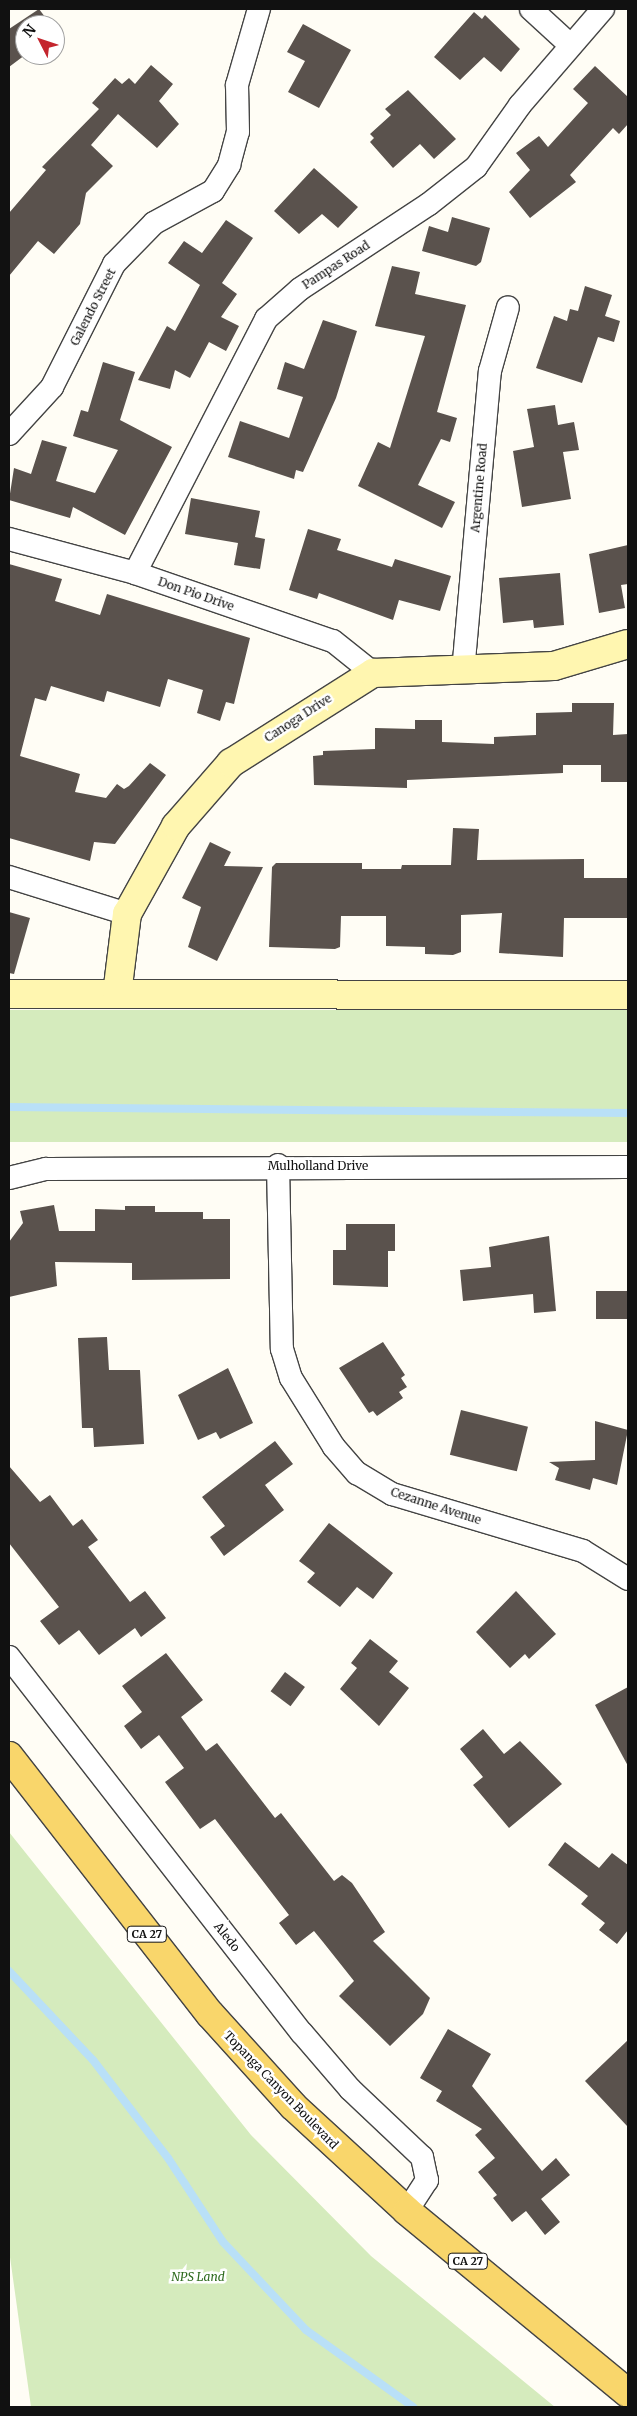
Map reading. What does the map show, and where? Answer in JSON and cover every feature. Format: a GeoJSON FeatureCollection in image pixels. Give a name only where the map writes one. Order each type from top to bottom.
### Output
{"type":"FeatureCollection","features":[{"type":"Feature","properties":{"kind":"main road","name":"Topanga Canyon Boulevard"},"geometry":{"type":"LineString","coordinates":[[9,1756],[210,2014],[293,2106],[407,2211],[628,2393]]}},
{"type":"Feature","properties":{"kind":"street","name":"Galendo Street"},"geometry":{"type":"LineString","coordinates":[[9,434],[52,388],[114,264],[154,222],[213,191],[229,165],[238,132],[237,85],[259,9]]}},
{"type":"Feature","properties":{"kind":"street"},"geometry":{"type":"LineString","coordinates":[[531,9],[569,44]]}},
{"type":"Feature","properties":{"kind":"street","name":"Pampas Road"},"geometry":{"type":"LineString","coordinates":[[135,573],[266,319],[300,289],[429,204],[476,167],[569,44],[603,9]]}},
{"type":"Feature","properties":{"kind":"street","name":"Argentine Road"},"geometry":{"type":"LineString","coordinates":[[463,672],[490,371],[508,306]]}},
{"type":"Feature","properties":{"kind":"street","name":"Don Pio Drive"},"geometry":{"type":"LineString","coordinates":[[9,539],[135,573],[333,641],[374,673]]}},
{"type":"Feature","properties":{"kind":"street"},"geometry":{"type":"LineString","coordinates":[[374,673],[463,672],[554,666],[628,644]]}},
{"type":"Feature","properties":{"kind":"street","name":"Canoga Drive"},"geometry":{"type":"LineString","coordinates":[[117,994],[126,914],[176,826],[231,763],[374,673]]}},
{"type":"Feature","properties":{"kind":"street"},"geometry":{"type":"LineString","coordinates":[[9,877],[126,914]]}},
{"type":"Feature","properties":{"kind":"street"},"geometry":{"type":"LineString","coordinates":[[9,994],[628,995]]}},
{"type":"Feature","properties":{"kind":"street","name":"Mulholland Drive"},"geometry":{"type":"LineString","coordinates":[[9,1178],[46,1169],[278,1165],[628,1166]]}},
{"type":"Feature","properties":{"kind":"street","name":"Cezanne Avenue"},"geometry":{"type":"LineString","coordinates":[[278,1165],[282,1349],[291,1378],[334,1447],[357,1473],[392,1494],[583,1551],[628,1578]]}},
{"type":"Feature","properties":{"kind":"street","name":"Aledo"},"geometry":{"type":"LineString","coordinates":[[9,1657],[302,2033],[350,2089],[422,2157],[426,2180],[407,2211]]}},
{"type":"Feature","properties":{"kind":"green space"},"geometry":{"type":"Polygon","coordinates":[[[9,1010],[628,1010],[628,1142],[9,1142],[9,1010]]]}},
{"type":"Feature","properties":{"kind":"green space","name":"NPS Land"},"geometry":{"type":"Polygon","coordinates":[[[9,1832],[251,2135],[371,2256],[555,2407],[31,2407],[9,2250],[9,1832]]]}},
{"type":"Feature","properties":{"kind":"building"},"geometry":{"type":"Polygon","coordinates":[[[39,9],[44,15],[30,15],[39,9]]]}},
{"type":"Feature","properties":{"kind":"building"},"geometry":{"type":"Polygon","coordinates":[[[474,12],[482,19],[485,15],[520,49],[501,72],[484,57],[460,80],[434,57],[474,12]]]}},
{"type":"Feature","properties":{"kind":"building"},"geometry":{"type":"Polygon","coordinates":[[[303,24],[351,50],[319,108],[288,92],[305,61],[287,52],[303,24]]]}},
{"type":"Feature","properties":{"kind":"building"},"geometry":{"type":"Polygon","coordinates":[[[15,25],[15,62],[9,67],[9,29],[15,25]]]}},
{"type":"Feature","properties":{"kind":"building"},"geometry":{"type":"Polygon","coordinates":[[[151,65],[173,84],[159,101],[179,124],[157,148],[118,114],[91,145],[113,166],[86,193],[80,224],[54,254],[38,241],[9,276],[9,213],[46,170],[42,167],[99,109],[92,103],[115,78],[122,84],[129,78],[135,84],[151,65]]]}},
{"type":"Feature","properties":{"kind":"building"},"geometry":{"type":"Polygon","coordinates":[[[595,66],[628,97],[628,124],[619,134],[613,128],[570,175],[576,182],[530,218],[509,192],[530,170],[516,153],[539,136],[548,147],[588,103],[573,89],[595,66]]]}},
{"type":"Feature","properties":{"kind":"building"},"geometry":{"type":"Polygon","coordinates":[[[408,90],[456,139],[434,159],[420,144],[393,168],[370,142],[374,138],[370,134],[391,115],[385,109],[408,90]]]}},
{"type":"Feature","properties":{"kind":"building"},"geometry":{"type":"Polygon","coordinates":[[[314,168],[358,207],[338,228],[322,214],[299,234],[274,211],[314,168]]]}},
{"type":"Feature","properties":{"kind":"building"},"geometry":{"type":"Polygon","coordinates":[[[452,217],[490,228],[481,262],[476,266],[422,251],[429,226],[448,232],[452,217]]]}},
{"type":"Feature","properties":{"kind":"building"},"geometry":{"type":"Polygon","coordinates":[[[226,220],[253,238],[222,283],[237,294],[221,317],[239,326],[226,351],[209,342],[190,378],[175,370],[170,389],[138,380],[167,326],[175,331],[200,285],[168,263],[184,241],[202,253],[226,220]]]}},
{"type":"Feature","properties":{"kind":"building"},"geometry":{"type":"Polygon","coordinates":[[[392,266],[420,272],[415,294],[466,305],[437,412],[457,418],[450,442],[441,439],[418,485],[455,502],[442,528],[358,486],[378,442],[390,448],[425,336],[375,326],[392,266]]]}},
{"type":"Feature","properties":{"kind":"building"},"geometry":{"type":"Polygon","coordinates":[[[585,286],[612,295],[605,316],[620,321],[614,342],[598,337],[582,383],[536,368],[554,316],[567,321],[570,309],[578,311],[585,286]]]}},
{"type":"Feature","properties":{"kind":"building"},"geometry":{"type":"Polygon","coordinates":[[[323,320],[357,331],[336,398],[303,472],[296,470],[294,479],[228,457],[240,421],[289,438],[303,397],[277,389],[285,362],[304,369],[323,320]]]}},
{"type":"Feature","properties":{"kind":"building"},"geometry":{"type":"Polygon","coordinates":[[[103,362],[135,372],[120,420],[172,447],[125,535],[73,507],[70,518],[9,500],[14,468],[31,474],[42,440],[67,447],[56,481],[95,493],[118,450],[73,436],[81,410],[88,412],[103,362]]]}},
{"type":"Feature","properties":{"kind":"building"},"geometry":{"type":"Polygon","coordinates":[[[555,405],[558,425],[574,422],[579,450],[563,452],[571,499],[522,507],[513,451],[534,447],[527,409],[555,405]]]}},
{"type":"Feature","properties":{"kind":"building"},"geometry":{"type":"Polygon","coordinates":[[[191,498],[260,511],[255,537],[265,539],[260,569],[234,565],[238,543],[185,534],[191,498]]]}},
{"type":"Feature","properties":{"kind":"building"},"geometry":{"type":"Polygon","coordinates":[[[308,529],[341,539],[337,550],[392,567],[395,559],[451,576],[440,611],[399,600],[393,620],[319,593],[317,599],[289,590],[308,529]]]}},
{"type":"Feature","properties":{"kind":"building"},"geometry":{"type":"Polygon","coordinates":[[[628,545],[628,584],[621,585],[625,608],[599,613],[589,554],[628,545]]]}},
{"type":"Feature","properties":{"kind":"building"},"geometry":{"type":"Polygon","coordinates":[[[9,564],[62,579],[55,601],[100,615],[107,594],[250,638],[234,704],[226,702],[220,721],[197,713],[203,690],[168,679],[160,707],[107,691],[104,702],[51,686],[46,701],[35,698],[20,756],[80,774],[75,792],[106,798],[117,784],[124,789],[129,786],[150,763],[166,775],[115,844],[94,842],[90,861],[9,838],[9,564]]]}},
{"type":"Feature","properties":{"kind":"building"},"geometry":{"type":"Polygon","coordinates":[[[560,573],[564,625],[534,628],[533,620],[503,623],[499,578],[560,573]]]}},
{"type":"Feature","properties":{"kind":"building"},"geometry":{"type":"Polygon","coordinates":[[[572,703],[614,703],[613,735],[628,734],[628,782],[601,782],[601,765],[563,765],[563,773],[407,780],[407,788],[314,785],[313,756],[323,755],[323,751],[375,749],[375,728],[415,729],[415,720],[442,720],[442,742],[494,744],[494,737],[536,735],[536,713],[572,712],[572,703]]]}},
{"type":"Feature","properties":{"kind":"building"},"geometry":{"type":"Polygon","coordinates":[[[453,828],[479,829],[477,860],[584,859],[584,878],[628,878],[628,918],[564,918],[563,957],[499,953],[502,913],[461,915],[461,952],[453,955],[425,954],[425,947],[386,946],[386,916],[341,916],[340,947],[335,949],[269,947],[272,867],[276,863],[362,863],[362,869],[401,869],[402,865],[451,865],[453,828]]]}},
{"type":"Feature","properties":{"kind":"building"},"geometry":{"type":"Polygon","coordinates":[[[210,842],[231,852],[224,866],[263,867],[217,961],[188,947],[201,907],[182,898],[210,842]]]}},
{"type":"Feature","properties":{"kind":"building"},"geometry":{"type":"Polygon","coordinates":[[[9,912],[30,918],[14,974],[9,973],[9,912]]]}},
{"type":"Feature","properties":{"kind":"building"},"geometry":{"type":"Polygon","coordinates":[[[54,1205],[59,1231],[95,1231],[95,1209],[125,1210],[125,1206],[155,1206],[155,1212],[203,1212],[203,1219],[230,1219],[230,1279],[132,1280],[132,1263],[55,1262],[57,1286],[9,1297],[9,1242],[23,1223],[20,1211],[54,1205]]]}},
{"type":"Feature","properties":{"kind":"building"},"geometry":{"type":"Polygon","coordinates":[[[346,1224],[395,1224],[395,1251],[388,1251],[388,1287],[333,1285],[333,1250],[346,1250],[346,1224]]]}},
{"type":"Feature","properties":{"kind":"building"},"geometry":{"type":"Polygon","coordinates":[[[549,1236],[556,1311],[534,1313],[533,1294],[463,1301],[460,1270],[491,1267],[489,1247],[549,1236]]]}},
{"type":"Feature","properties":{"kind":"building"},"geometry":{"type":"Polygon","coordinates":[[[596,1291],[628,1291],[628,1319],[596,1319],[596,1291]]]}},
{"type":"Feature","properties":{"kind":"building"},"geometry":{"type":"Polygon","coordinates":[[[107,1337],[109,1370],[140,1370],[144,1444],[94,1447],[93,1428],[82,1428],[78,1338],[107,1337]]]}},
{"type":"Feature","properties":{"kind":"building"},"geometry":{"type":"Polygon","coordinates":[[[383,1342],[405,1375],[401,1378],[407,1387],[399,1392],[403,1398],[377,1416],[373,1411],[369,1413],[339,1368],[383,1342]]]}},
{"type":"Feature","properties":{"kind":"building"},"geometry":{"type":"Polygon","coordinates":[[[228,1368],[253,1423],[220,1439],[216,1432],[198,1440],[178,1395],[228,1368]]]}},
{"type":"Feature","properties":{"kind":"building"},"geometry":{"type":"Polygon","coordinates":[[[461,1410],[528,1427],[517,1471],[450,1455],[461,1410]]]}},
{"type":"Feature","properties":{"kind":"building"},"geometry":{"type":"Polygon","coordinates":[[[595,1421],[628,1430],[617,1485],[593,1478],[590,1490],[555,1480],[559,1468],[549,1462],[595,1460],[595,1421]]]}},
{"type":"Feature","properties":{"kind":"building"},"geometry":{"type":"Polygon","coordinates":[[[275,1441],[293,1464],[265,1485],[284,1510],[224,1556],[210,1537],[225,1526],[202,1497],[275,1441]]]}},
{"type":"Feature","properties":{"kind":"building"},"geometry":{"type":"Polygon","coordinates":[[[9,1466],[40,1502],[50,1495],[73,1526],[82,1519],[98,1540],[88,1547],[130,1602],[145,1591],[166,1618],[141,1637],[135,1628],[99,1655],[79,1630],[59,1645],[40,1621],[59,1607],[9,1543],[9,1466]]]}},
{"type":"Feature","properties":{"kind":"building"},"geometry":{"type":"Polygon","coordinates":[[[329,1523],[393,1573],[373,1599],[357,1587],[340,1607],[307,1582],[315,1573],[299,1561],[329,1523]]]}},
{"type":"Feature","properties":{"kind":"building"},"geometry":{"type":"Polygon","coordinates":[[[516,1591],[556,1634],[529,1659],[525,1654],[510,1668],[476,1632],[516,1591]]]}},
{"type":"Feature","properties":{"kind":"building"},"geometry":{"type":"Polygon","coordinates":[[[370,1639],[398,1661],[389,1672],[409,1688],[379,1726],[340,1689],[357,1668],[351,1663],[370,1639]]]}},
{"type":"Feature","properties":{"kind":"building"},"geometry":{"type":"Polygon","coordinates":[[[166,1653],[203,1700],[181,1717],[206,1751],[217,1743],[275,1818],[281,1813],[334,1881],[342,1875],[352,1883],[385,1932],[373,1941],[430,1998],[423,2014],[390,2046],[339,1996],[354,1981],[314,1931],[296,1945],[279,1923],[289,1915],[215,1819],[200,1829],[165,1782],[184,1768],[159,1735],[141,1749],[124,1726],[142,1712],[122,1686],[166,1653]]]}},
{"type":"Feature","properties":{"kind":"building"},"geometry":{"type":"Polygon","coordinates":[[[285,1672],[305,1687],[291,1706],[271,1691],[285,1672]]]}},
{"type":"Feature","properties":{"kind":"building"},"geometry":{"type":"Polygon","coordinates":[[[628,1687],[628,1766],[595,1705],[628,1687]]]}},
{"type":"Feature","properties":{"kind":"building"},"geometry":{"type":"Polygon","coordinates":[[[483,1729],[504,1754],[520,1741],[562,1784],[509,1828],[473,1785],[483,1777],[460,1749],[483,1729]]]}},
{"type":"Feature","properties":{"kind":"building"},"geometry":{"type":"Polygon","coordinates":[[[565,1842],[599,1868],[612,1853],[628,1865],[628,1930],[617,1944],[599,1930],[605,1923],[581,1904],[588,1896],[548,1865],[565,1842]]]}},
{"type":"Feature","properties":{"kind":"building"},"geometry":{"type":"Polygon","coordinates":[[[448,2029],[491,2054],[472,2086],[542,2171],[556,2158],[570,2175],[541,2199],[560,2222],[545,2235],[526,2211],[512,2222],[493,2198],[497,2195],[478,2172],[495,2158],[475,2135],[482,2129],[436,2101],[442,2091],[420,2078],[448,2029]]]}},
{"type":"Feature","properties":{"kind":"building"},"geometry":{"type":"Polygon","coordinates":[[[628,2040],[628,2127],[585,2081],[628,2040]]]}},
{"type":"Feature","properties":{"kind":"waterway"},"geometry":{"type":"LineString","coordinates":[[9,1107],[628,1113]]}},
{"type":"Feature","properties":{"kind":"waterway"},"geometry":{"type":"LineString","coordinates":[[9,1971],[93,2060],[168,2158],[223,2242],[306,2330],[413,2407]]}}]}
